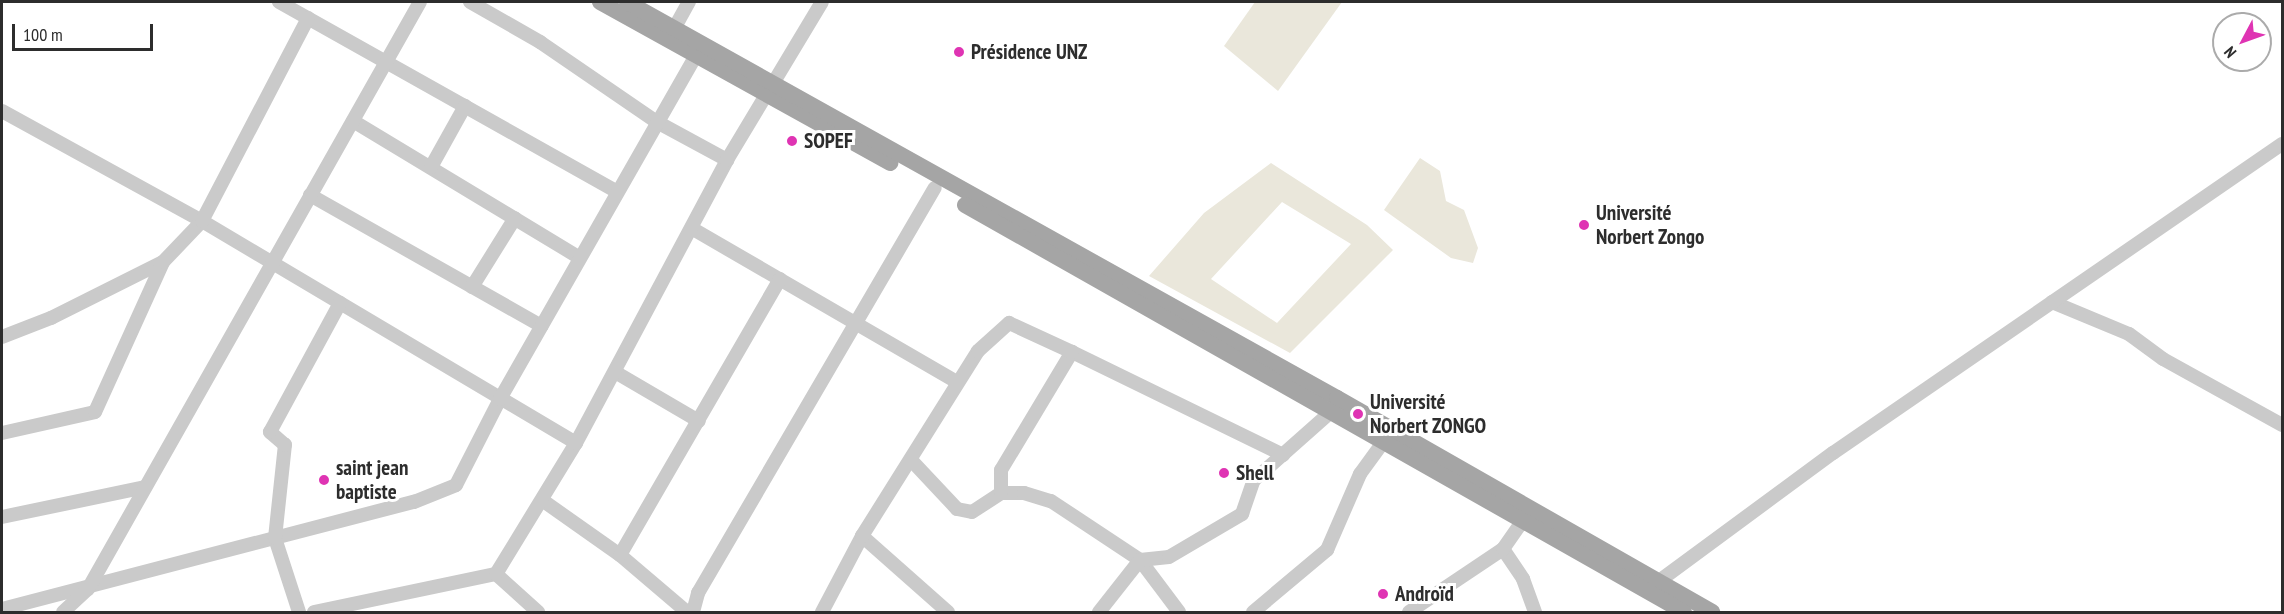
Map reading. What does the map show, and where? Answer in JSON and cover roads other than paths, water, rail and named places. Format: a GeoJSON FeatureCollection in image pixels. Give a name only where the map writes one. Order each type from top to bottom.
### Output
{"type":"FeatureCollection","features":[{"type":"Feature","properties":{"kind":"main road"},"geometry":{"type":"LineString","coordinates":[[600,2],[670,35],[1653,586],[1684,612]]}},
{"type":"Feature","properties":{"kind":"main road"},"geometry":{"type":"LineString","coordinates":[[627,2],[695,57],[769,90],[935,188],[1523,520],[1653,586],[1712,612]]}},
{"type":"Feature","properties":{"kind":"street"},"geometry":{"type":"LineString","coordinates":[[279,2],[617,192]]}},
{"type":"Feature","properties":{"kind":"street"},"geometry":{"type":"LineString","coordinates":[[63,612],[88,589],[420,2]]}},
{"type":"Feature","properties":{"kind":"street"},"geometry":{"type":"LineString","coordinates":[[470,2],[540,42],[657,122],[727,160]]}},
{"type":"Feature","properties":{"kind":"street"},"geometry":{"type":"LineString","coordinates":[[670,35],[689,2]]}},
{"type":"Feature","properties":{"kind":"street"},"geometry":{"type":"LineString","coordinates":[[314,612],[496,574],[576,443],[693,229],[727,160],[822,2]]}},
{"type":"Feature","properties":{"kind":"street"},"geometry":{"type":"LineString","coordinates":[[2,433],[95,412],[163,262],[202,221],[308,18]]}},
{"type":"Feature","properties":{"kind":"street"},"geometry":{"type":"LineString","coordinates":[[2,609],[88,589],[414,502],[456,485],[500,399],[695,57]]}},
{"type":"Feature","properties":{"kind":"street"},"geometry":{"type":"LineString","coordinates":[[431,167],[465,106]]}},
{"type":"Feature","properties":{"kind":"street"},"geometry":{"type":"LineString","coordinates":[[2,111],[202,221],[576,443]]}},
{"type":"Feature","properties":{"kind":"street"},"geometry":{"type":"LineString","coordinates":[[353,121],[580,258]]}},
{"type":"Feature","properties":{"kind":"street"},"geometry":{"type":"LineString","coordinates":[[1653,586],[1833,453],[2283,144]]}},
{"type":"Feature","properties":{"kind":"street"},"geometry":{"type":"LineString","coordinates":[[693,612],[698,593],[935,188]]}},
{"type":"Feature","properties":{"kind":"street"},"geometry":{"type":"LineString","coordinates":[[310,195],[542,326]]}},
{"type":"Feature","properties":{"kind":"street"},"geometry":{"type":"LineString","coordinates":[[472,287],[515,218]]}},
{"type":"Feature","properties":{"kind":"street"},"geometry":{"type":"LineString","coordinates":[[693,229],[957,382]]}},
{"type":"Feature","properties":{"kind":"street"},"geometry":{"type":"LineString","coordinates":[[2,337],[51,318],[163,262]]}},
{"type":"Feature","properties":{"kind":"street"},"geometry":{"type":"LineString","coordinates":[[620,555],[780,279]]}},
{"type":"Feature","properties":{"kind":"street"},"geometry":{"type":"LineString","coordinates":[[2052,302],[2129,334],[2163,359],[2283,425]]}},
{"type":"Feature","properties":{"kind":"street"},"geometry":{"type":"LineString","coordinates":[[300,612],[275,538],[285,445],[270,432],[340,303]]}},
{"type":"Feature","properties":{"kind":"street"},"geometry":{"type":"LineString","coordinates":[[822,612],[862,536],[912,460],[957,382],[978,351],[1009,323],[1042,341],[1072,352],[1283,455]]}},
{"type":"Feature","properties":{"kind":"street"},"geometry":{"type":"LineString","coordinates":[[1001,493],[1001,470],[1072,352]]}},
{"type":"Feature","properties":{"kind":"street"},"geometry":{"type":"LineString","coordinates":[[615,372],[699,421]]}},
{"type":"Feature","properties":{"kind":"street"},"geometry":{"type":"LineString","coordinates":[[1099,612],[1140,560],[1169,557],[1242,514],[1254,480],[1332,411]]}},
{"type":"Feature","properties":{"kind":"street"},"geometry":{"type":"LineString","coordinates":[[1252,612],[1327,550],[1360,474],[1384,441]]}},
{"type":"Feature","properties":{"kind":"street"},"geometry":{"type":"LineString","coordinates":[[912,460],[957,508],[972,512],[1001,493],[1024,493],[1051,501],[1140,560],[1179,612]]}},
{"type":"Feature","properties":{"kind":"street"},"geometry":{"type":"LineString","coordinates":[[2,517],[145,487]]}},
{"type":"Feature","properties":{"kind":"street"},"geometry":{"type":"LineString","coordinates":[[542,500],[620,555],[687,612]]}},
{"type":"Feature","properties":{"kind":"street"},"geometry":{"type":"LineString","coordinates":[[1409,612],[1503,549],[1523,520]]}},
{"type":"Feature","properties":{"kind":"street"},"geometry":{"type":"LineString","coordinates":[[862,536],[948,612]]}},
{"type":"Feature","properties":{"kind":"street"},"geometry":{"type":"LineString","coordinates":[[1503,549],[1523,579],[1535,612]]}},
{"type":"Feature","properties":{"kind":"street"},"geometry":{"type":"LineString","coordinates":[[496,574],[538,612]]}},
{"type":"Feature","properties":{"kind":"place","name":"Présidence UNZ"},"geometry":{"type":"Point","coordinates":[959,52]}},
{"type":"Feature","properties":{"kind":"place","name":"SOPEF"},"geometry":{"type":"Point","coordinates":[792,141]}},
{"type":"Feature","properties":{"kind":"place","name":"Université Norbert Zongo"},"geometry":{"type":"Point","coordinates":[1584,225]}},
{"type":"Feature","properties":{"kind":"place","name":"Université Norbert ZONGO"},"geometry":{"type":"Point","coordinates":[1358,414]}},
{"type":"Feature","properties":{"kind":"place","name":"Shell"},"geometry":{"type":"Point","coordinates":[1224,473]}},
{"type":"Feature","properties":{"kind":"place","name":"saint jean baptiste"},"geometry":{"type":"Point","coordinates":[324,480]}},
{"type":"Feature","properties":{"kind":"place","name":"Androïd"},"geometry":{"type":"Point","coordinates":[1383,594]}}]}
